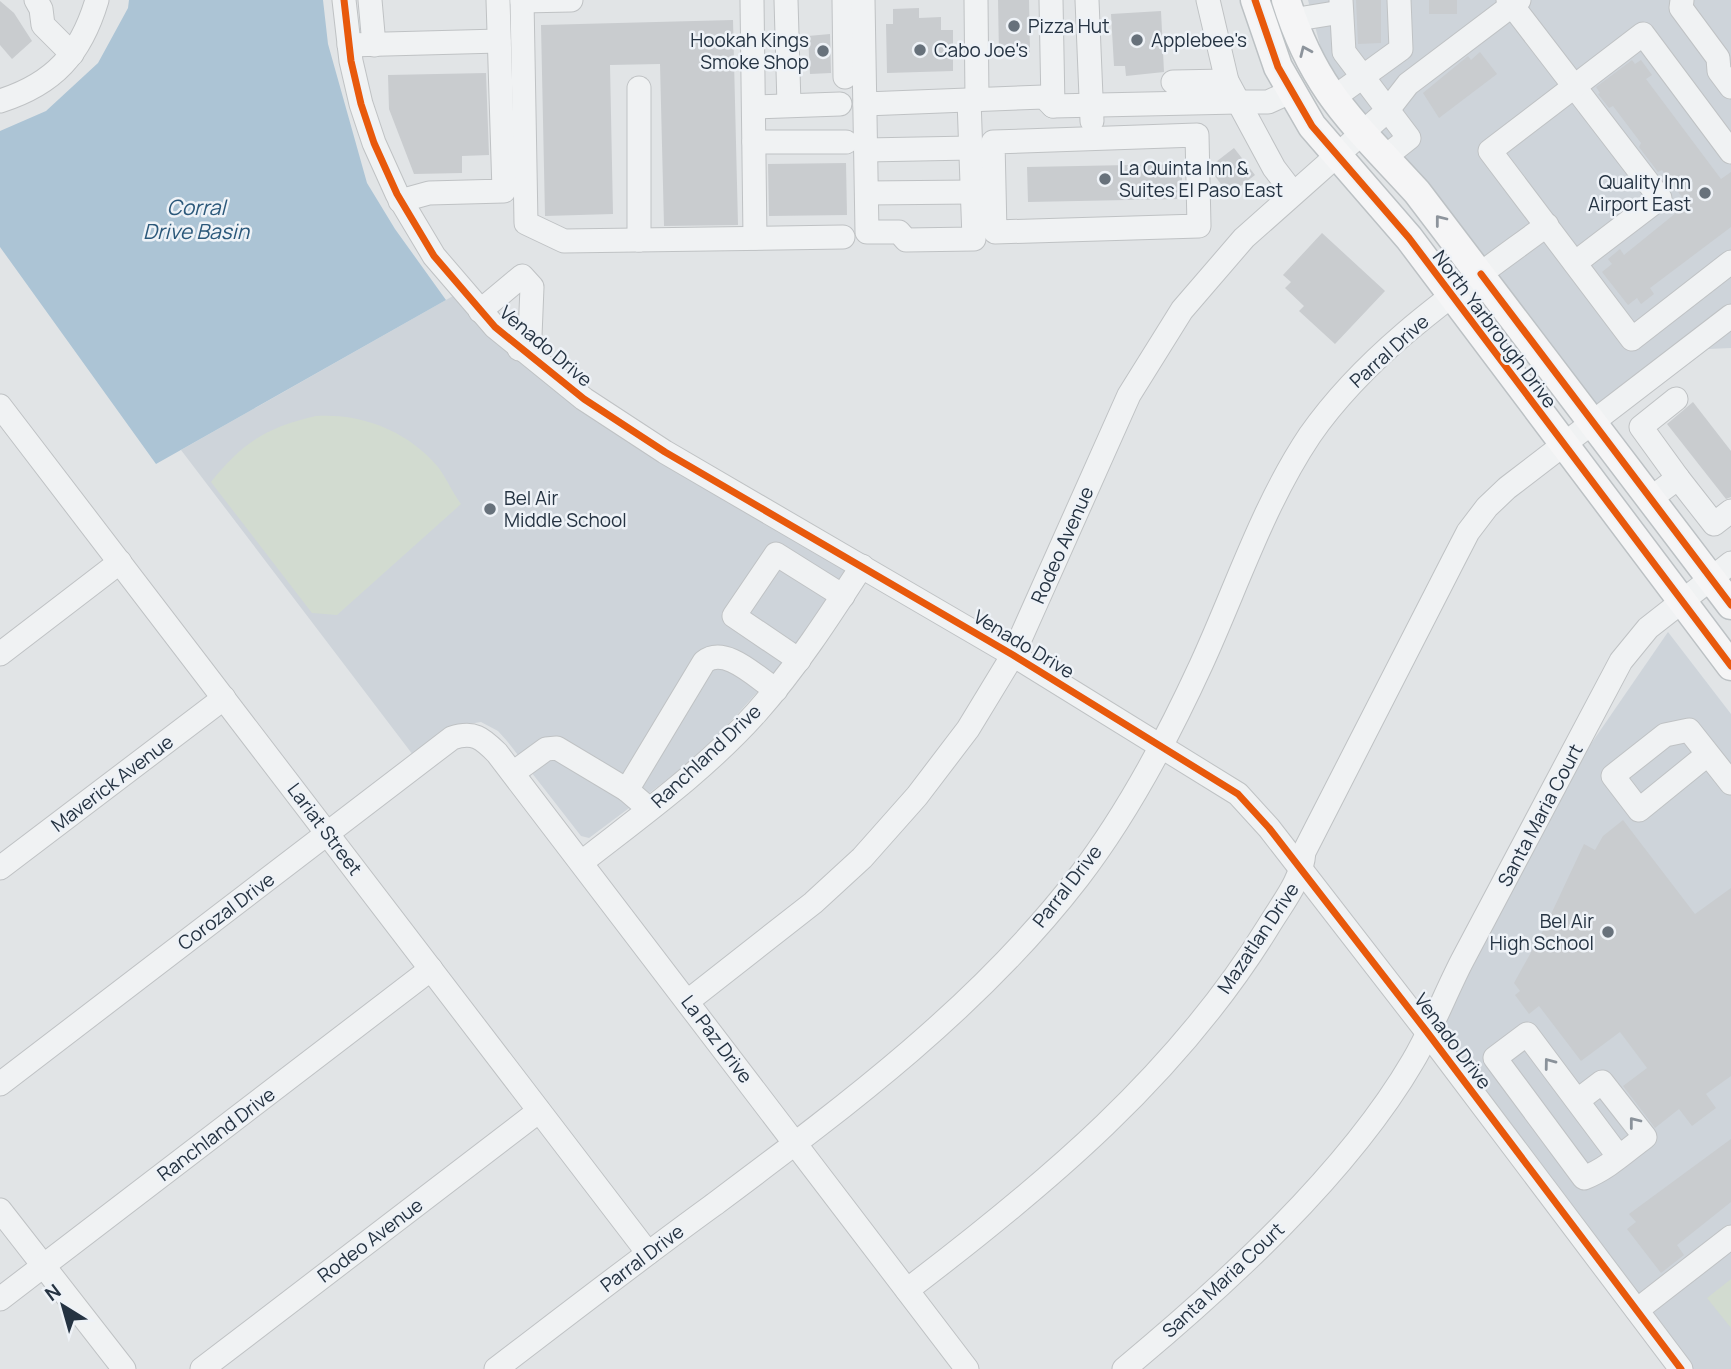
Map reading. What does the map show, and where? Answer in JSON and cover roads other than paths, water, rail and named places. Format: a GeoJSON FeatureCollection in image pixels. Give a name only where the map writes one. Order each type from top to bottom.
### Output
{"type":"FeatureCollection","features":[{"type":"Feature","properties":{"kind":"main road","name":"North Yarbrough Drive"},"geometry":{"type":"LineString","coordinates":[[1255,0],[1266,40],[1290,92],[1335,155],[1409,238],[1731,666]]}},
{"type":"Feature","properties":{"kind":"main road","name":"North Yarbrough Drive"},"geometry":{"type":"LineString","coordinates":[[1289,10],[1309,61],[1332,99],[1360,133],[1418,191],[1650,499],[1721,571],[1731,605]]}},
{"type":"Feature","properties":{"kind":"street"},"geometry":{"type":"LineString","coordinates":[[36,0],[41,9],[43,25],[72,54]]}},
{"type":"Feature","properties":{"kind":"street"},"geometry":{"type":"LineString","coordinates":[[0,102],[43,81],[72,54],[83,41],[97,0]]}},
{"type":"Feature","properties":{"kind":"street","name":"Venado Drive"},"geometry":{"type":"LineString","coordinates":[[344,0],[349,45],[361,104],[374,143],[401,201],[435,256],[480,311],[519,349],[584,399],[665,452],[1013,655],[1238,793],[1427,1032],[1681,1369]]}},
{"type":"Feature","properties":{"kind":"street"},"geometry":{"type":"LineString","coordinates":[[370,0],[374,45]]}},
{"type":"Feature","properties":{"kind":"street"},"geometry":{"type":"LineString","coordinates":[[401,201],[429,193],[504,191],[498,0]]}},
{"type":"Feature","properties":{"kind":"street"},"geometry":{"type":"LineString","coordinates":[[571,0],[522,1],[526,223],[564,241],[843,237]]}},
{"type":"Feature","properties":{"kind":"street"},"geometry":{"type":"LineString","coordinates":[[752,0],[755,238]]}},
{"type":"Feature","properties":{"kind":"street"},"geometry":{"type":"LineString","coordinates":[[786,0],[789,106]]}},
{"type":"Feature","properties":{"kind":"street"},"geometry":{"type":"LineString","coordinates":[[844,0],[845,77]]}},
{"type":"Feature","properties":{"kind":"street"},"geometry":{"type":"LineString","coordinates":[[863,0],[865,104],[856,146],[867,193],[867,232],[899,232],[906,240],[974,239],[971,148],[976,0]]}},
{"type":"Feature","properties":{"kind":"street"},"geometry":{"type":"LineString","coordinates":[[1051,0],[1053,106]]}},
{"type":"Feature","properties":{"kind":"street"},"geometry":{"type":"LineString","coordinates":[[1087,0],[1092,138]]}},
{"type":"Feature","properties":{"kind":"street"},"geometry":{"type":"LineString","coordinates":[[1209,0],[1227,81],[1274,168],[1293,193]]}},
{"type":"Feature","properties":{"kind":"street"},"geometry":{"type":"LineString","coordinates":[[1332,99],[1401,49],[1399,0]]}},
{"type":"Feature","properties":{"kind":"street"},"geometry":{"type":"LineString","coordinates":[[1682,0],[1681,8],[1727,73]]}},
{"type":"Feature","properties":{"kind":"street"},"geometry":{"type":"LineString","coordinates":[[1513,2],[1574,87],[1660,198],[1575,263]]}},
{"type":"Feature","properties":{"kind":"street","name":"Rodeo Avenue"},"geometry":{"type":"LineString","coordinates":[[688,1001],[813,903],[862,858],[917,796],[968,729],[1013,655],[1129,395],[1157,346],[1216,270],[1293,193],[1387,111],[1408,84],[1513,2]]}},
{"type":"Feature","properties":{"kind":"street"},"geometry":{"type":"LineString","coordinates":[[1289,10],[1341,6],[1345,52],[1409,138],[1385,157]]}},
{"type":"Feature","properties":{"kind":"street"},"geometry":{"type":"LineString","coordinates":[[1731,152],[1643,34],[1490,150],[1632,339],[1731,262]]}},
{"type":"Feature","properties":{"kind":"street"},"geometry":{"type":"LineString","coordinates":[[349,45],[499,41]]}},
{"type":"Feature","properties":{"kind":"street"},"geometry":{"type":"LineString","coordinates":[[1173,82],[1227,81]]}},
{"type":"Feature","properties":{"kind":"street"},"geometry":{"type":"LineString","coordinates":[[639,88],[639,240]]}},
{"type":"Feature","properties":{"kind":"street"},"geometry":{"type":"LineString","coordinates":[[865,104],[1044,97],[1053,106],[1268,102],[1290,92]]}},
{"type":"Feature","properties":{"kind":"street"},"geometry":{"type":"LineString","coordinates":[[754,107],[840,104]]}},
{"type":"Feature","properties":{"kind":"street"},"geometry":{"type":"LineString","coordinates":[[1197,135],[1199,226],[995,232],[993,142],[1092,138],[1197,135]]}},
{"type":"Feature","properties":{"kind":"street"},"geometry":{"type":"LineString","coordinates":[[754,142],[971,148]]}},
{"type":"Feature","properties":{"kind":"street"},"geometry":{"type":"LineString","coordinates":[[867,193],[972,192]]}},
{"type":"Feature","properties":{"kind":"street","name":"Parral Drive"},"geometry":{"type":"LineString","coordinates":[[496,1369],[796,1143],[900,1060],[972,997],[1029,935],[1078,878],[1163,745],[1272,505],[1309,437],[1367,367],[1481,274],[1547,225]]}},
{"type":"Feature","properties":{"kind":"street"},"geometry":{"type":"LineString","coordinates":[[480,311],[522,276],[532,286],[530,336],[519,349]]}},
{"type":"Feature","properties":{"kind":"street","name":"Mazatlan Drive"},"geometry":{"type":"LineString","coordinates":[[907,1290],[1031,1193],[1146,1084],[1202,1019],[1252,953],[1302,872],[1304,852],[1468,532],[1487,507],[1562,444],[1731,316]]}},
{"type":"Feature","properties":{"kind":"street"},"geometry":{"type":"LineString","coordinates":[[1676,399],[1641,427],[1714,524],[1731,511]]}},
{"type":"Feature","properties":{"kind":"street","name":"Lariat Street"},"geometry":{"type":"LineString","coordinates":[[0,406],[7,430],[120,562],[648,1253]]}},
{"type":"Feature","properties":{"kind":"street"},"geometry":{"type":"LineString","coordinates":[[1650,499],[1678,478]]}},
{"type":"Feature","properties":{"kind":"street"},"geometry":{"type":"LineString","coordinates":[[799,660],[734,615],[769,564],[776,554],[843,596]]}},
{"type":"Feature","properties":{"kind":"street"},"geometry":{"type":"LineString","coordinates":[[0,654],[120,562]]}},
{"type":"Feature","properties":{"kind":"street","name":"Ranchland Drive"},"geometry":{"type":"LineString","coordinates":[[582,862],[718,751],[776,690],[862,566]]}},
{"type":"Feature","properties":{"kind":"street","name":"Santa Maria Court"},"geometry":{"type":"LineString","coordinates":[[1124,1369],[1228,1279],[1290,1216],[1348,1151],[1382,1106],[1413,1061],[1621,662],[1648,628],[1721,571]]}},
{"type":"Feature","properties":{"kind":"street"},"geometry":{"type":"LineString","coordinates":[[627,790],[704,662],[710,657],[723,656],[776,690]]}},
{"type":"Feature","properties":{"kind":"street","name":"Maverick Avenue"},"geometry":{"type":"LineString","coordinates":[[0,868],[224,698]]}},
{"type":"Feature","properties":{"kind":"street","name":"La Paz Drive"},"geometry":{"type":"LineString","coordinates":[[452,738],[471,734],[482,738],[513,773],[967,1369]]}},
{"type":"Feature","properties":{"kind":"street","name":"Corozal Drive"},"geometry":{"type":"LineString","coordinates":[[0,1084],[452,738]]}},
{"type":"Feature","properties":{"kind":"street"},"geometry":{"type":"LineString","coordinates":[[513,773],[546,749],[557,748],[627,790],[649,809]]}},
{"type":"Feature","properties":{"kind":"street"},"geometry":{"type":"LineString","coordinates":[[1708,754],[1731,783]]}},
{"type":"Feature","properties":{"kind":"street","name":"Ranchland Drive"},"geometry":{"type":"LineString","coordinates":[[0,1299],[431,969]]}},
{"type":"Feature","properties":{"kind":"street"},"geometry":{"type":"LineString","coordinates":[[1577,1101],[1602,1082],[1645,1137],[1619,1157],[1598,1172],[1584,1178],[1495,1058],[1527,1034],[1577,1101],[1619,1157]]}},
{"type":"Feature","properties":{"kind":"street","name":"Rodeo Avenue"},"geometry":{"type":"LineString","coordinates":[[201,1369],[539,1111]]}},
{"type":"Feature","properties":{"kind":"street"},"geometry":{"type":"LineString","coordinates":[[0,1210],[124,1369]]}},
{"type":"Feature","properties":{"kind":"street"},"geometry":{"type":"LineString","coordinates":[[1637,1310],[1731,1237]]}},
{"type":"Feature","properties":{"kind":"water","name":"Corral Drive Basin"},"geometry":{"type":"Polygon","coordinates":[[[129,0],[323,0],[328,44],[367,183],[395,229],[446,300],[156,464],[0,247],[0,131],[46,111],[98,63],[128,8],[129,0]]]}},
{"type":"Feature","properties":{"kind":"place","name":"Pizza Hut"},"geometry":{"type":"Point","coordinates":[1014,26]}},
{"type":"Feature","properties":{"kind":"place","name":"Applebee's"},"geometry":{"type":"Point","coordinates":[1137,40]}},
{"type":"Feature","properties":{"kind":"place","name":"Cabo Joe's"},"geometry":{"type":"Point","coordinates":[920,50]}},
{"type":"Feature","properties":{"kind":"place","name":"Hookah Kings Smoke Shop"},"geometry":{"type":"Point","coordinates":[823,51]}},
{"type":"Feature","properties":{"kind":"place","name":"La Quinta Inn & Suites El Paso East"},"geometry":{"type":"Point","coordinates":[1105,179]}},
{"type":"Feature","properties":{"kind":"place","name":"Quality Inn Airport East"},"geometry":{"type":"Point","coordinates":[1705,193]}},
{"type":"Feature","properties":{"kind":"place","name":"Bel Air Middle School"},"geometry":{"type":"Point","coordinates":[490,509]}},
{"type":"Feature","properties":{"kind":"place","name":"Bel Air High School"},"geometry":{"type":"Point","coordinates":[1608,932]}}]}
